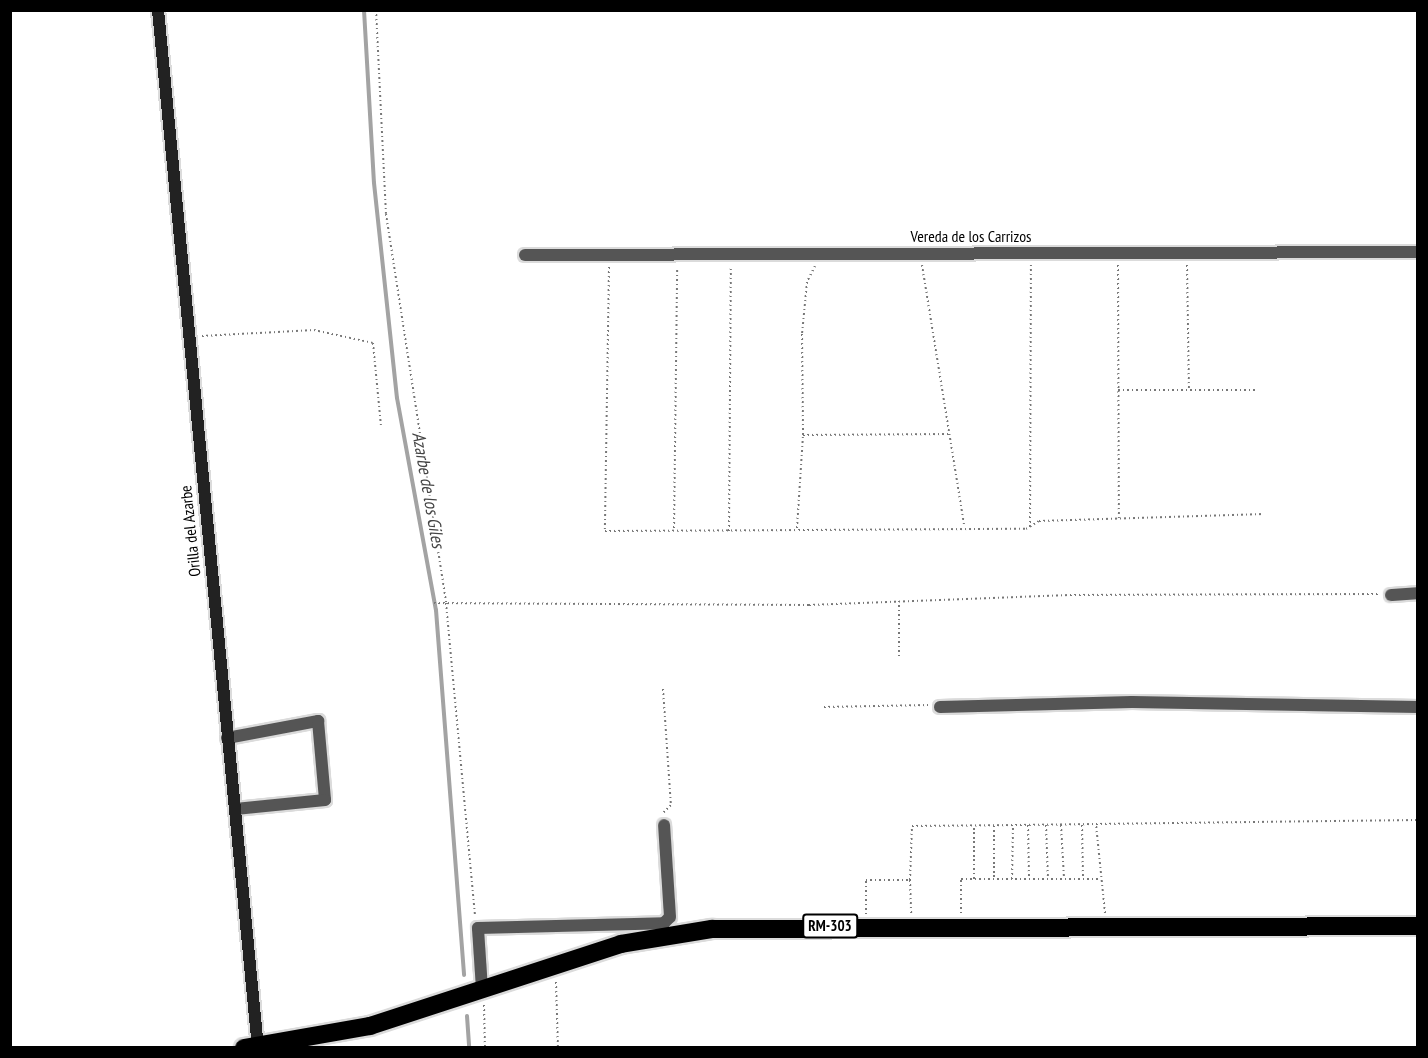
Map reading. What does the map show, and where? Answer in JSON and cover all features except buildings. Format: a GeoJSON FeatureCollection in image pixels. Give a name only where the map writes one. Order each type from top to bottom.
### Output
{"type":"FeatureCollection","features":[{"type":"Feature","properties":{"kind":"highway","name":"RM-303"},"geometry":{"type":"LineString","coordinates":[[253,1047],[370,1026],[487,998],[621,944],[667,936],[870,919],[960,926],[1418,926]]}},
{"type":"Feature","properties":{"kind":"street","name":"Orilla del Azarbe"},"geometry":{"type":"LineString","coordinates":[[158,10],[235,809],[253,1047]]}},
{"type":"Feature","properties":{"kind":"street","name":"Vereda de los Carrizos"},"geometry":{"type":"LineString","coordinates":[[525,255],[609,252],[1118,253],[1187,250],[1418,252]]}},
{"type":"Feature","properties":{"kind":"street"},"geometry":{"type":"LineString","coordinates":[[1391,595],[1418,593]]}},
{"type":"Feature","properties":{"kind":"street"},"geometry":{"type":"LineString","coordinates":[[940,707],[1132,702],[1418,708]]}},
{"type":"Feature","properties":{"kind":"street"},"geometry":{"type":"LineString","coordinates":[[227,738],[318,721],[324,800],[235,809]]}},
{"type":"Feature","properties":{"kind":"street"},"geometry":{"type":"LineString","coordinates":[[487,998],[478,928],[664,923],[670,916],[664,825]]}},
{"type":"Feature","properties":{"kind":"path"},"geometry":{"type":"LineString","coordinates":[[376,10],[386,214],[446,603],[478,928]]}},
{"type":"Feature","properties":{"kind":"path"},"geometry":{"type":"LineString","coordinates":[[1187,250],[1189,390]]}},
{"type":"Feature","properties":{"kind":"path"},"geometry":{"type":"LineString","coordinates":[[609,252],[605,531],[797,530],[964,525],[1030,527],[1039,521],[1264,514]]}},
{"type":"Feature","properties":{"kind":"path"},"geometry":{"type":"LineString","coordinates":[[674,529],[677,252]]}},
{"type":"Feature","properties":{"kind":"path"},"geometry":{"type":"LineString","coordinates":[[729,531],[731,252]]}},
{"type":"Feature","properties":{"kind":"path"},"geometry":{"type":"LineString","coordinates":[[797,530],[803,435],[807,282],[822,252]]}},
{"type":"Feature","properties":{"kind":"path"},"geometry":{"type":"LineString","coordinates":[[920,253],[964,525]]}},
{"type":"Feature","properties":{"kind":"path"},"geometry":{"type":"LineString","coordinates":[[1030,527],[1031,253]]}},
{"type":"Feature","properties":{"kind":"path"},"geometry":{"type":"LineString","coordinates":[[1118,253],[1119,520]]}},
{"type":"Feature","properties":{"kind":"path"},"geometry":{"type":"LineString","coordinates":[[188,336],[314,330],[359,336],[373,343],[381,426]]}},
{"type":"Feature","properties":{"kind":"path"},"geometry":{"type":"LineString","coordinates":[[1118,390],[1258,390]]}},
{"type":"Feature","properties":{"kind":"path"},"geometry":{"type":"LineString","coordinates":[[803,435],[949,434]]}},
{"type":"Feature","properties":{"kind":"path"},"geometry":{"type":"LineString","coordinates":[[434,603],[899,602],[1391,595]]}},
{"type":"Feature","properties":{"kind":"path"},"geometry":{"type":"LineString","coordinates":[[899,602],[899,658]]}},
{"type":"Feature","properties":{"kind":"path"},"geometry":{"type":"LineString","coordinates":[[663,689],[671,805],[663,810],[664,825]]}},
{"type":"Feature","properties":{"kind":"path"},"geometry":{"type":"LineString","coordinates":[[824,707],[940,707]]}},
{"type":"Feature","properties":{"kind":"path"},"geometry":{"type":"LineString","coordinates":[[900,916],[911,916],[912,826],[1418,820]]}},
{"type":"Feature","properties":{"kind":"path"},"geometry":{"type":"LineString","coordinates":[[1061,824],[1064,879]]}},
{"type":"Feature","properties":{"kind":"path"},"geometry":{"type":"LineString","coordinates":[[1082,824],[1083,879]]}},
{"type":"Feature","properties":{"kind":"path"},"geometry":{"type":"LineString","coordinates":[[1096,824],[1106,925]]}},
{"type":"Feature","properties":{"kind":"path"},"geometry":{"type":"LineString","coordinates":[[1012,879],[1013,825]]}},
{"type":"Feature","properties":{"kind":"path"},"geometry":{"type":"LineString","coordinates":[[1028,825],[1029,879]]}},
{"type":"Feature","properties":{"kind":"path"},"geometry":{"type":"LineString","coordinates":[[1046,825],[1048,879]]}},
{"type":"Feature","properties":{"kind":"path"},"geometry":{"type":"LineString","coordinates":[[974,826],[974,879]]}},
{"type":"Feature","properties":{"kind":"path"},"geometry":{"type":"LineString","coordinates":[[994,826],[994,879]]}},
{"type":"Feature","properties":{"kind":"path"},"geometry":{"type":"LineString","coordinates":[[960,926],[961,879],[1101,879]]}},
{"type":"Feature","properties":{"kind":"path"},"geometry":{"type":"LineString","coordinates":[[870,919],[866,880],[910,880]]}},
{"type":"Feature","properties":{"kind":"path"},"geometry":{"type":"LineString","coordinates":[[546,985],[556,982],[558,1047]]}},
{"type":"Feature","properties":{"kind":"path"},"geometry":{"type":"LineString","coordinates":[[485,1047],[487,998]]}},
{"type":"Feature","properties":{"kind":"waterway","name":"Azarbe de los Giles"},"geometry":{"type":"LineString","coordinates":[[364,10],[374,183],[397,398],[436,610],[464,975]]}},
{"type":"Feature","properties":{"kind":"waterway","name":"Azarbe de los Giles"},"geometry":{"type":"LineString","coordinates":[[467,1016],[469,1048]]}}]}
